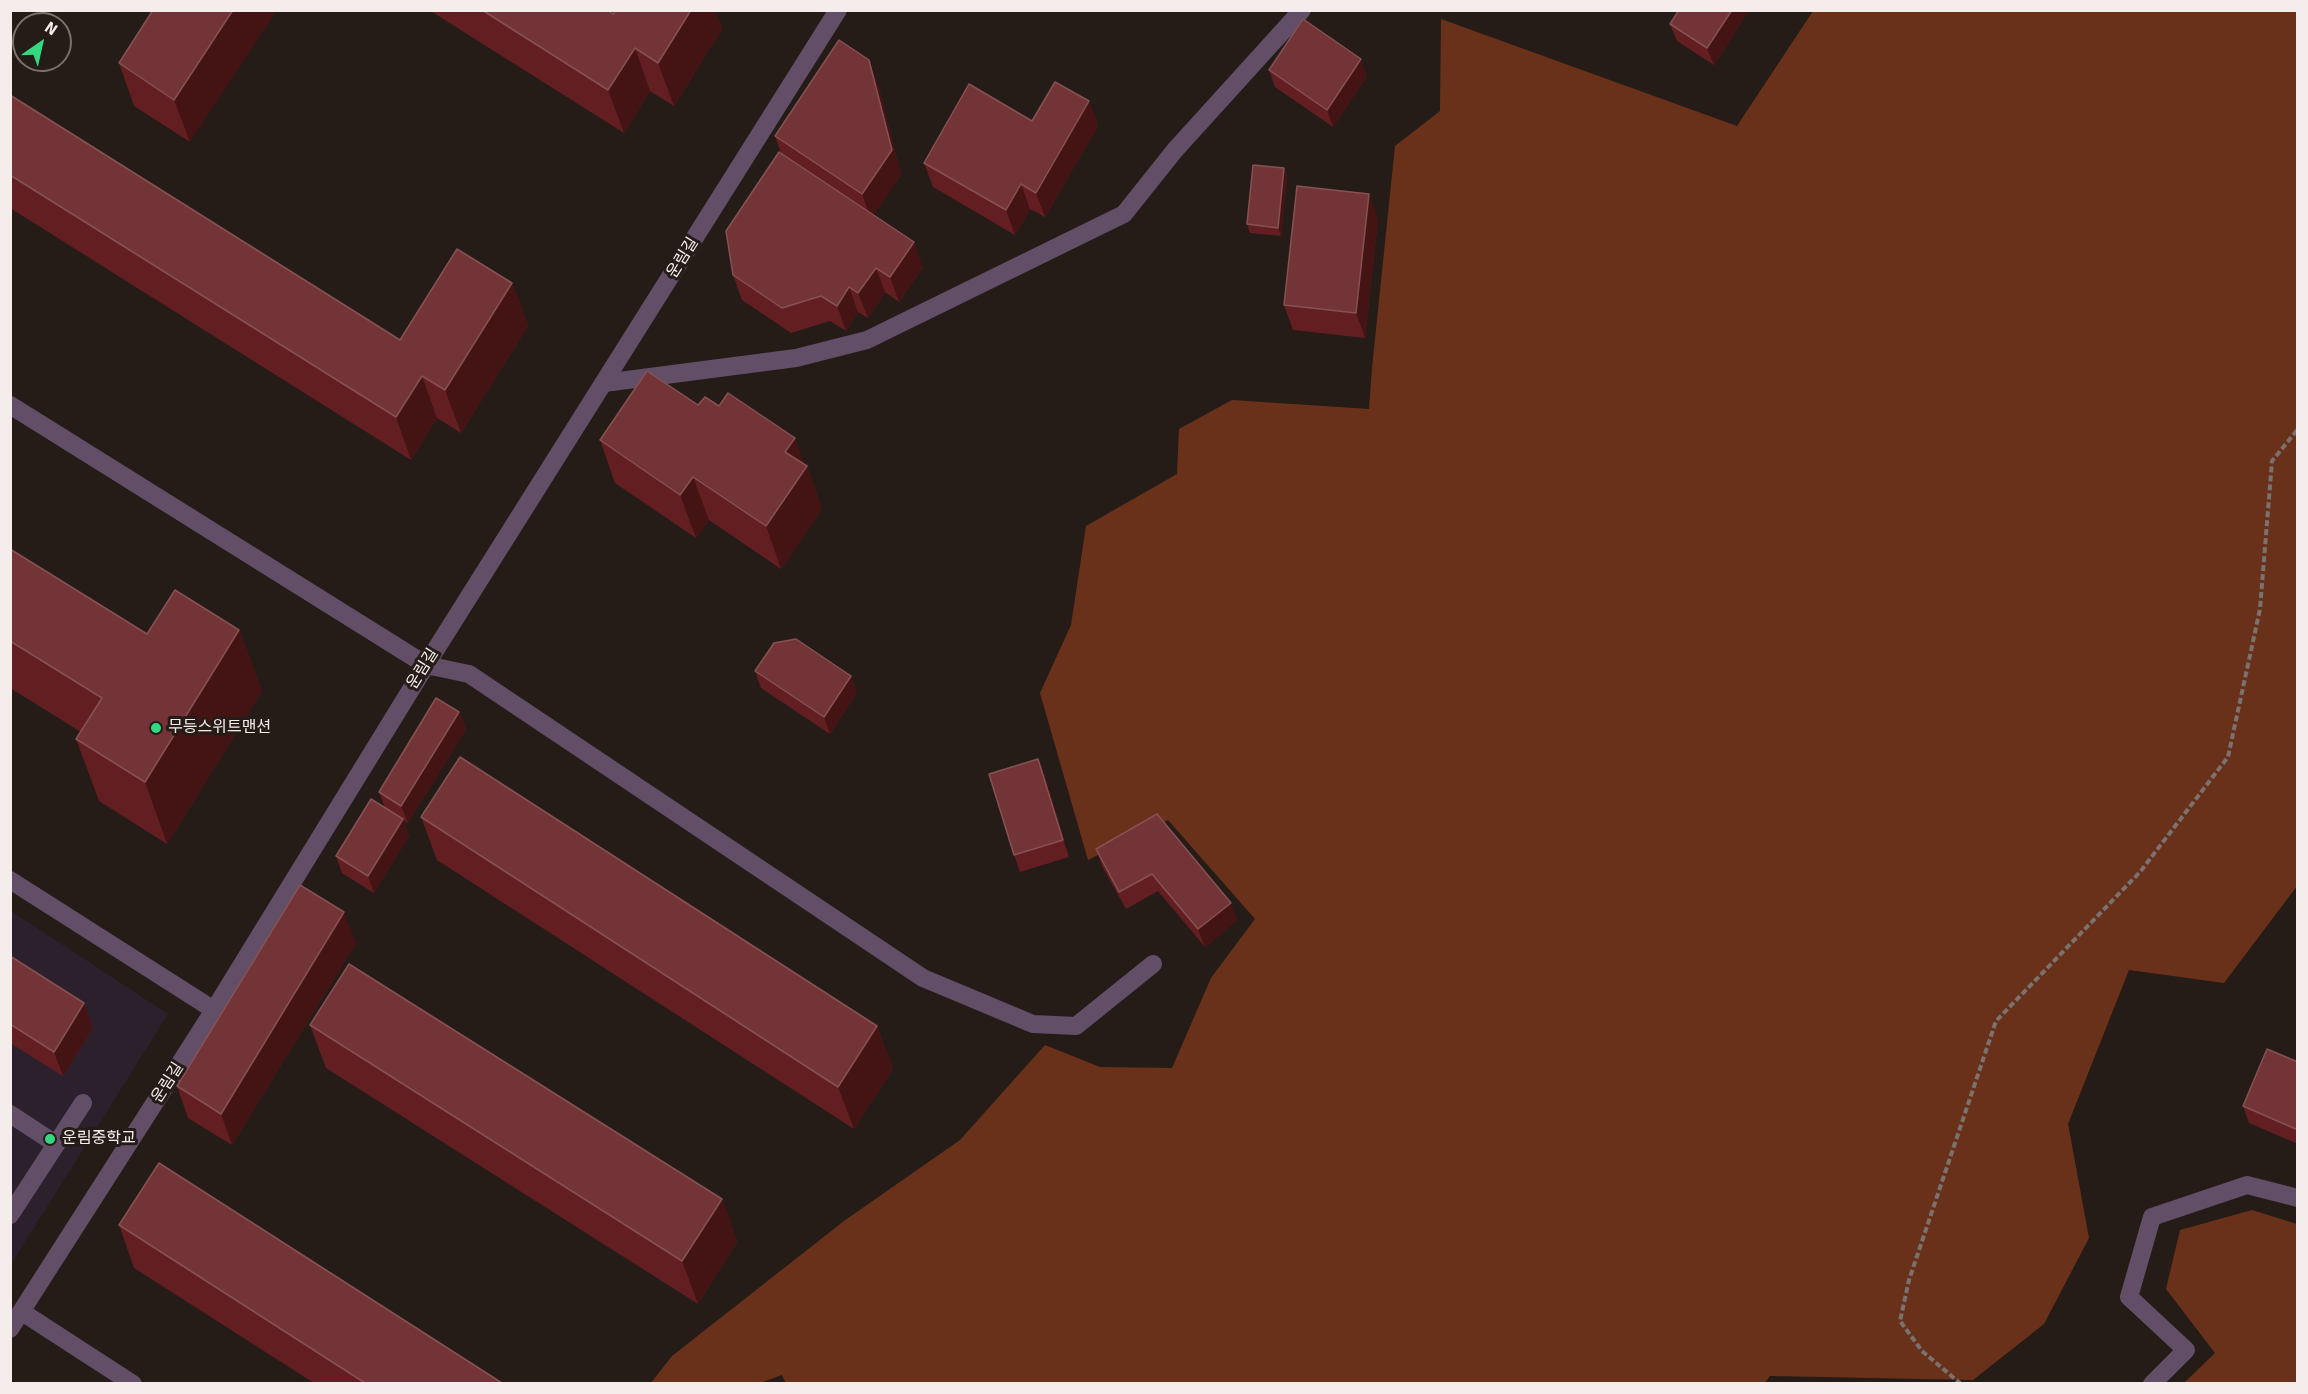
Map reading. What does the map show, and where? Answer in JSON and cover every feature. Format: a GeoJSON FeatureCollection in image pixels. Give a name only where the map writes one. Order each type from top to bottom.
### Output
{"type":"FeatureCollection","features":[{"type":"Feature","properties":{"kind":"street","name":"운림길"},"geometry":{"type":"LineString","coordinates":[[10,1329],[214,1011],[426,664],[838,10]]}},
{"type":"Feature","properties":{"kind":"street"},"geometry":{"type":"LineString","coordinates":[[604,383],[796,358],[867,340],[1124,214],[1175,150],[1302,10]]}},
{"type":"Feature","properties":{"kind":"street"},"geometry":{"type":"LineString","coordinates":[[10,405],[426,664],[469,674],[923,978],[1033,1024],[1076,1026],[1154,964]]}},
{"type":"Feature","properties":{"kind":"street"},"geometry":{"type":"LineString","coordinates":[[10,880],[214,1011]]}},
{"type":"Feature","properties":{"kind":"street"},"geometry":{"type":"LineString","coordinates":[[10,1215],[83,1103]]}},
{"type":"Feature","properties":{"kind":"street"},"geometry":{"type":"LineString","coordinates":[[10,1114],[56,1144]]}},
{"type":"Feature","properties":{"kind":"street"},"geometry":{"type":"LineString","coordinates":[[2152,1383],[2186,1350],[2130,1297],[2152,1217],[2247,1185],[2298,1198]]}},
{"type":"Feature","properties":{"kind":"street"},"geometry":{"type":"LineString","coordinates":[[22,1312],[133,1383]]}},
{"type":"Feature","properties":{"kind":"path"},"geometry":{"type":"LineString","coordinates":[[1961,1383],[1922,1351],[1899,1321],[1909,1280],[1996,1021],[2140,872],[2228,757],[2260,609],[2272,461],[2298,429]]}},
{"type":"Feature","properties":{"kind":"shaded area"},"geometry":{"type":"Polygon","coordinates":[[[1813,11],[2297,11],[2297,886],[2224,983],[2129,970],[2068,1124],[2089,1238],[2044,1324],[1973,1380],[1770,1376],[1764,1384],[786,1384],[782,1375],[760,1383],[650,1384],[672,1356],[844,1221],[960,1140],[1045,1045],[1100,1067],[1172,1068],[1211,978],[1255,919],[1168,820],[1088,860],[1040,693],[1071,625],[1086,526],[1177,474],[1179,429],[1232,400],[1369,409],[1395,146],[1440,111],[1441,19],[1737,126],[1813,11]]]}},
{"type":"Feature","properties":{"kind":"shaded area","name":"운림중학교"},"geometry":{"type":"Polygon","coordinates":[[[11,911],[168,1014],[11,1264],[11,911]]]}},
{"type":"Feature","properties":{"kind":"shaded area"},"geometry":{"type":"Polygon","coordinates":[[[2252,1210],[2297,1224],[2297,1383],[2184,1383],[2215,1353],[2166,1289],[2180,1230],[2252,1210]]]}},
{"type":"Feature","properties":{"kind":"building"},"geometry":{"type":"Polygon","coordinates":[[[153,10],[233,10],[174,100],[119,63],[153,10]]]}},
{"type":"Feature","properties":{"kind":"building"},"geometry":{"type":"Polygon","coordinates":[[[482,10],[607,10],[613,14],[616,10],[691,10],[658,63],[635,48],[608,90],[482,10]]]}},
{"type":"Feature","properties":{"kind":"building"},"geometry":{"type":"Polygon","coordinates":[[[1679,10],[1732,10],[1707,48],[1670,24],[1679,10]]]}},
{"type":"Feature","properties":{"kind":"building"},"geometry":{"type":"Polygon","coordinates":[[[1303,19],[1361,59],[1327,110],[1269,70],[1303,19]]]}},
{"type":"Feature","properties":{"kind":"building"},"geometry":{"type":"Polygon","coordinates":[[[839,40],[869,60],[892,150],[862,194],[775,136],[839,40]]]}},
{"type":"Feature","properties":{"kind":"building"},"geometry":{"type":"Polygon","coordinates":[[[1055,82],[1089,101],[1036,193],[1021,184],[1006,210],[924,163],[969,84],[1032,121],[1055,82]]]}},
{"type":"Feature","properties":{"kind":"building"},"geometry":{"type":"Polygon","coordinates":[[[10,95],[400,340],[457,249],[512,283],[445,390],[422,376],[396,417],[10,175],[10,95]]]}},
{"type":"Feature","properties":{"kind":"building"},"geometry":{"type":"Polygon","coordinates":[[[779,152],[914,242],[890,277],[876,268],[858,293],[849,287],[837,306],[821,296],[782,308],[733,275],[726,231],[779,152]]]}},
{"type":"Feature","properties":{"kind":"building"},"geometry":{"type":"Polygon","coordinates":[[[1253,165],[1284,168],[1278,228],[1247,224],[1253,165]]]}},
{"type":"Feature","properties":{"kind":"building"},"geometry":{"type":"Polygon","coordinates":[[[1297,186],[1369,194],[1356,313],[1284,305],[1297,186]]]}},
{"type":"Feature","properties":{"kind":"building"},"geometry":{"type":"Polygon","coordinates":[[[647,371],[698,405],[705,397],[719,406],[728,393],[795,438],[785,452],[807,466],[766,526],[693,477],[680,495],[600,440],[647,371]]]}},
{"type":"Feature","properties":{"kind":"building"},"geometry":{"type":"Polygon","coordinates":[[[10,549],[147,634],[175,590],[239,630],[145,782],[76,739],[102,698],[10,641],[10,549]]]}},
{"type":"Feature","properties":{"kind":"building"},"geometry":{"type":"Polygon","coordinates":[[[796,639],[851,676],[824,717],[755,671],[774,643],[796,639]]]}},
{"type":"Feature","properties":{"kind":"building"},"geometry":{"type":"Polygon","coordinates":[[[436,698],[459,712],[401,806],[379,792],[436,698]]]}},
{"type":"Feature","properties":{"kind":"building"},"geometry":{"type":"Polygon","coordinates":[[[460,757],[877,1026],[838,1087],[421,817],[460,757]]]}},
{"type":"Feature","properties":{"kind":"building"},"geometry":{"type":"Polygon","coordinates":[[[1038,759],[1063,840],[1014,855],[989,774],[1038,759]]]}},
{"type":"Feature","properties":{"kind":"building"},"geometry":{"type":"Polygon","coordinates":[[[371,799],[403,819],[368,876],[336,856],[371,799]]]}},
{"type":"Feature","properties":{"kind":"building"},"geometry":{"type":"Polygon","coordinates":[[[1157,814],[1231,903],[1198,929],[1152,874],[1119,892],[1096,849],[1157,814]]]}},
{"type":"Feature","properties":{"kind":"building"},"geometry":{"type":"Polygon","coordinates":[[[300,885],[344,912],[221,1114],[177,1086],[300,885]]]}},
{"type":"Feature","properties":{"kind":"building"},"geometry":{"type":"Polygon","coordinates":[[[10,956],[84,1003],[54,1052],[10,1024],[10,956]]]}},
{"type":"Feature","properties":{"kind":"building"},"geometry":{"type":"Polygon","coordinates":[[[349,964],[722,1199],[682,1261],[310,1025],[349,964]]]}},
{"type":"Feature","properties":{"kind":"building"},"geometry":{"type":"Polygon","coordinates":[[[2267,1049],[2298,1062],[2298,1130],[2243,1106],[2267,1049]]]}},
{"type":"Feature","properties":{"kind":"building"},"geometry":{"type":"Polygon","coordinates":[[[159,1163],[502,1383],[365,1383],[119,1225],[159,1163]]]}},
{"type":"Feature","properties":{"kind":"place","name":"무등스위트맨션"},"geometry":{"type":"Point","coordinates":[156,728]}},
{"type":"Feature","properties":{"kind":"place","name":"운림중학교"},"geometry":{"type":"Point","coordinates":[50,1139]}}]}
